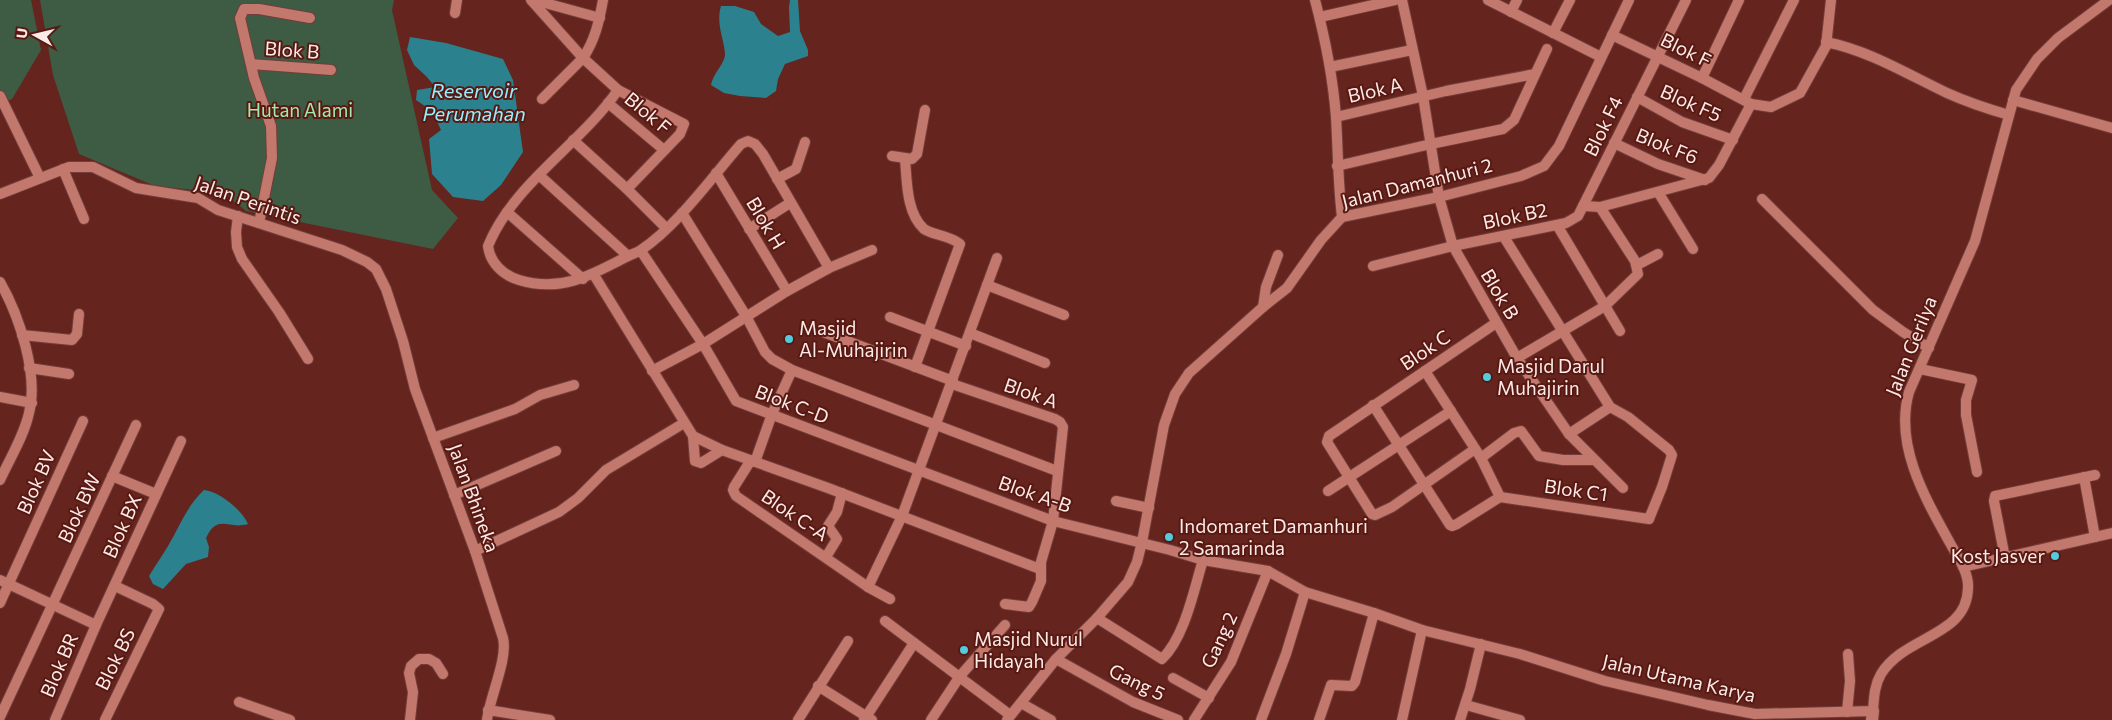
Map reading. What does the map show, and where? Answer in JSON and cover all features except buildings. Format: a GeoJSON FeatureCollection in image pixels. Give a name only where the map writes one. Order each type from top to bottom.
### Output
{"type":"FeatureCollection","features":[{"type":"Feature","properties":{"kind":"street"},"geometry":{"type":"LineString","coordinates":[[455,13],[457,0]]}},
{"type":"Feature","properties":{"kind":"street"},"geometry":{"type":"LineString","coordinates":[[532,0],[600,18]]}},
{"type":"Feature","properties":{"kind":"street"},"geometry":{"type":"LineString","coordinates":[[532,0],[583,58],[618,90],[684,124],[683,132],[627,189]]}},
{"type":"Feature","properties":{"kind":"street"},"geometry":{"type":"LineString","coordinates":[[542,99],[583,58],[592,44],[603,0]]}},
{"type":"Feature","properties":{"kind":"street"},"geometry":{"type":"LineString","coordinates":[[1315,0],[1330,67],[1336,117],[1337,166],[1342,217]]}},
{"type":"Feature","properties":{"kind":"street"},"geometry":{"type":"LineString","coordinates":[[1320,17],[1395,0]]}},
{"type":"Feature","properties":{"kind":"street","name":"Blok A"},"geometry":{"type":"LineString","coordinates":[[1402,0],[1423,96],[1439,197]]}},
{"type":"Feature","properties":{"kind":"street"},"geometry":{"type":"LineString","coordinates":[[1488,0],[1601,57]]}},
{"type":"Feature","properties":{"kind":"street"},"geometry":{"type":"LineString","coordinates":[[1511,12],[1517,0]]}},
{"type":"Feature","properties":{"kind":"street"},"geometry":{"type":"LineString","coordinates":[[1554,33],[1570,0]]}},
{"type":"Feature","properties":{"kind":"street","name":"Jalan Damanhuri 2"},"geometry":{"type":"LineString","coordinates":[[1009,717],[1056,659],[1128,582],[1142,542],[1168,410],[1182,381],[1263,307],[1287,288],[1321,240],[1342,217],[1439,197],[1521,176],[1544,166],[1559,146],[1628,0]]}},
{"type":"Feature","properties":{"kind":"street","name":"Blok F4"},"geometry":{"type":"LineString","coordinates":[[1582,209],[1636,97],[1659,57],[1686,0]]}},
{"type":"Feature","properties":{"kind":"street"},"geometry":{"type":"LineString","coordinates":[[1702,78],[1739,0]]}},
{"type":"Feature","properties":{"kind":"street"},"geometry":{"type":"LineString","coordinates":[[1582,209],[1600,207],[1706,180],[1715,172],[1733,140],[1747,102],[1794,0]]}},
{"type":"Feature","properties":{"kind":"street"},"geometry":{"type":"LineString","coordinates":[[1747,102],[1771,108],[1800,93],[1822,56],[1826,42],[1831,0]]}},
{"type":"Feature","properties":{"kind":"street","name":"Jalan Gerilya"},"geometry":{"type":"LineString","coordinates":[[1872,716],[1874,692],[1881,674],[1902,651],[1953,623],[1965,607],[1968,585],[1963,567],[1923,493],[1906,434],[1906,403],[1975,241],[1990,193],[2016,90],[2037,59],[2058,38],[2109,0]]}},
{"type":"Feature","properties":{"kind":"street"},"geometry":{"type":"LineString","coordinates":[[260,223],[272,158],[271,126],[251,64],[240,18],[244,9],[310,18]]}},
{"type":"Feature","properties":{"kind":"street","name":"Blok F"},"geometry":{"type":"LineString","coordinates":[[1612,35],[1747,102]]}},
{"type":"Feature","properties":{"kind":"street"},"geometry":{"type":"LineString","coordinates":[[1826,42],[1853,48],[1882,60],[1949,94],[2008,116]]}},
{"type":"Feature","properties":{"kind":"street"},"geometry":{"type":"LineString","coordinates":[[1337,166],[1504,129],[1514,120],[1547,49]]}},
{"type":"Feature","properties":{"kind":"street"},"geometry":{"type":"LineString","coordinates":[[1330,67],[1412,50]]}},
{"type":"Feature","properties":{"kind":"street","name":"Blok B"},"geometry":{"type":"LineString","coordinates":[[251,64],[331,70]]}},
{"type":"Feature","properties":{"kind":"street"},"geometry":{"type":"LineString","coordinates":[[1423,96],[1535,74]]}},
{"type":"Feature","properties":{"kind":"street"},"geometry":{"type":"LineString","coordinates":[[618,90],[499,223],[488,246],[493,262],[502,271],[512,278],[533,283],[554,284],[594,275],[641,251],[682,213],[741,144],[748,141],[760,149],[829,268]]}},
{"type":"Feature","properties":{"kind":"street"},"geometry":{"type":"LineString","coordinates":[[0,96],[40,178]]}},
{"type":"Feature","properties":{"kind":"street","name":"Blok A"},"geometry":{"type":"LineString","coordinates":[[1336,117],[1423,96]]}},
{"type":"Feature","properties":{"kind":"street","name":"Blok F5"},"geometry":{"type":"LineString","coordinates":[[1636,97],[1682,122],[1733,140]]}},
{"type":"Feature","properties":{"kind":"street"},"geometry":{"type":"LineString","coordinates":[[2013,100],[2112,128]]}},
{"type":"Feature","properties":{"kind":"street","name":"Blok F"},"geometry":{"type":"LineString","coordinates":[[608,103],[664,150]]}},
{"type":"Feature","properties":{"kind":"street"},"geometry":{"type":"LineString","coordinates":[[892,156],[912,159],[917,154],[925,110]]}},
{"type":"Feature","properties":{"kind":"street"},"geometry":{"type":"LineString","coordinates":[[573,140],[627,189],[666,228]]}},
{"type":"Feature","properties":{"kind":"street"},"geometry":{"type":"LineString","coordinates":[[777,179],[796,169],[805,142]]}},
{"type":"Feature","properties":{"kind":"street","name":"Blok F6"},"geometry":{"type":"LineString","coordinates":[[1614,143],[1658,164],[1706,180]]}},
{"type":"Feature","properties":{"kind":"street"},"geometry":{"type":"LineString","coordinates":[[905,159],[908,195],[913,211],[925,229],[952,238],[960,244],[915,367]]}},
{"type":"Feature","properties":{"kind":"street","name":"Jalan Perintis"},"geometry":{"type":"LineString","coordinates":[[0,194],[69,167],[93,167],[130,186],[198,198],[218,210],[358,256],[376,269],[386,289]]}},
{"type":"Feature","properties":{"kind":"street"},"geometry":{"type":"LineString","coordinates":[[63,169],[84,220]]}},
{"type":"Feature","properties":{"kind":"street","name":"Blok H"},"geometry":{"type":"LineString","coordinates":[[716,173],[787,291]]}},
{"type":"Feature","properties":{"kind":"street"},"geometry":{"type":"LineString","coordinates":[[540,175],[628,256]]}},
{"type":"Feature","properties":{"kind":"street"},"geometry":{"type":"LineString","coordinates":[[1658,192],[1693,249]]}},
{"type":"Feature","properties":{"kind":"street","name":"Blok B"},"geometry":{"type":"LineString","coordinates":[[1439,197],[1453,246],[1518,358],[1569,434],[1623,488]]}},
{"type":"Feature","properties":{"kind":"street"},"geometry":{"type":"LineString","coordinates":[[1762,199],[1873,310],[1929,348]]}},
{"type":"Feature","properties":{"kind":"street"},"geometry":{"type":"LineString","coordinates":[[749,229],[790,202]]}},
{"type":"Feature","properties":{"kind":"street"},"geometry":{"type":"LineString","coordinates":[[1518,358],[1604,306],[1637,276],[1637,266],[1600,207]]}},
{"type":"Feature","properties":{"kind":"street","name":"Blok B2"},"geometry":{"type":"LineString","coordinates":[[1373,266],[1453,246],[1556,225],[1572,220],[1582,209]]}},
{"type":"Feature","properties":{"kind":"street"},"geometry":{"type":"LineString","coordinates":[[507,212],[583,279]]}},
{"type":"Feature","properties":{"kind":"street"},"geometry":{"type":"LineString","coordinates":[[682,213],[746,316],[764,352],[772,359],[792,370],[936,423],[1057,471]]}},
{"type":"Feature","properties":{"kind":"street"},"geometry":{"type":"LineString","coordinates":[[238,216],[237,247],[242,259],[275,305],[308,359]]}},
{"type":"Feature","properties":{"kind":"street"},"geometry":{"type":"LineString","coordinates":[[1556,225],[1620,330]]}},
{"type":"Feature","properties":{"kind":"street"},"geometry":{"type":"LineString","coordinates":[[1504,236],[1610,406],[1569,434]]}},
{"type":"Feature","properties":{"kind":"street"},"geometry":{"type":"LineString","coordinates":[[652,371],[703,344],[787,291],[829,268],[872,250]]}},
{"type":"Feature","properties":{"kind":"street","name":"Blok C-D"},"geometry":{"type":"LineString","coordinates":[[641,251],[703,344],[736,401],[919,470]]}},
{"type":"Feature","properties":{"kind":"street"},"geometry":{"type":"LineString","coordinates":[[1637,266],[1658,254]]}},
{"type":"Feature","properties":{"kind":"street"},"geometry":{"type":"LineString","coordinates":[[1263,307],[1266,287],[1278,255]]}},
{"type":"Feature","properties":{"kind":"street"},"geometry":{"type":"LineString","coordinates":[[868,586],[881,564],[902,516],[997,258]]}},
{"type":"Feature","properties":{"kind":"street"},"geometry":{"type":"LineString","coordinates":[[594,275],[693,436],[722,450],[842,493],[1040,569]]}},
{"type":"Feature","properties":{"kind":"street"},"geometry":{"type":"LineString","coordinates":[[0,282],[8,296],[22,335],[32,387],[32,403],[26,426],[0,480]]}},
{"type":"Feature","properties":{"kind":"street"},"geometry":{"type":"LineString","coordinates":[[987,286],[1064,315]]}},
{"type":"Feature","properties":{"kind":"street","name":"Jalan Bhineka"},"geometry":{"type":"LineString","coordinates":[[386,289],[403,341],[415,389],[475,551],[505,645],[488,715]]}},
{"type":"Feature","properties":{"kind":"street"},"geometry":{"type":"LineString","coordinates":[[22,335],[72,340],[77,334],[80,314]]}},
{"type":"Feature","properties":{"kind":"street"},"geometry":{"type":"LineString","coordinates":[[890,317],[966,346]]}},
{"type":"Feature","properties":{"kind":"street","name":"Blok C"},"geometry":{"type":"LineString","coordinates":[[1347,477],[1327,445],[1328,439],[1373,405],[1496,323]]}},
{"type":"Feature","properties":{"kind":"street"},"geometry":{"type":"LineString","coordinates":[[818,330],[952,382]]}},
{"type":"Feature","properties":{"kind":"street"},"geometry":{"type":"LineString","coordinates":[[970,333],[1045,363]]}},
{"type":"Feature","properties":{"kind":"street"},"geometry":{"type":"LineString","coordinates":[[29,368],[69,374]]}},
{"type":"Feature","properties":{"kind":"street"},"geometry":{"type":"LineString","coordinates":[[1920,369],[1972,380],[1966,400],[1966,415],[1977,472]]}},
{"type":"Feature","properties":{"kind":"street"},"geometry":{"type":"LineString","coordinates":[[753,461],[792,370]]}},
{"type":"Feature","properties":{"kind":"street"},"geometry":{"type":"LineString","coordinates":[[1373,405],[1452,526],[1500,496],[1478,453],[1424,371]]}},
{"type":"Feature","properties":{"kind":"street","name":"Blok A"},"geometry":{"type":"LineString","coordinates":[[952,382],[1060,422],[1062,427],[1052,521],[1040,569],[1041,581],[1029,606],[1005,604]]}},
{"type":"Feature","properties":{"kind":"street"},"geometry":{"type":"LineString","coordinates":[[433,438],[515,409],[540,396],[574,385]]}},
{"type":"Feature","properties":{"kind":"street"},"geometry":{"type":"LineString","coordinates":[[0,397],[32,403]]}},
{"type":"Feature","properties":{"kind":"street","name":"Blok C1"},"geometry":{"type":"LineString","coordinates":[[1500,496],[1649,519],[1672,455],[1669,450],[1628,417],[1610,406]]}},
{"type":"Feature","properties":{"kind":"street"},"geometry":{"type":"LineString","coordinates":[[1328,490],[1451,411]]}},
{"type":"Feature","properties":{"kind":"street","name":"Blok BV"},"geometry":{"type":"LineString","coordinates":[[0,603],[4,582],[83,421]]}},
{"type":"Feature","properties":{"kind":"street"},"geometry":{"type":"LineString","coordinates":[[475,551],[559,512],[578,498],[606,470],[684,423]]}},
{"type":"Feature","properties":{"kind":"street","name":"Blok BW"},"geometry":{"type":"LineString","coordinates":[[0,717],[136,425]]}},
{"type":"Feature","properties":{"kind":"street"},"geometry":{"type":"LineString","coordinates":[[1347,477],[1374,515],[1392,507],[1424,484],[1514,432],[1521,431],[1539,456],[1564,460],[1594,460]]}},
{"type":"Feature","properties":{"kind":"street"},"geometry":{"type":"LineString","coordinates":[[693,436],[694,457],[697,463],[706,462],[722,450]]}},
{"type":"Feature","properties":{"kind":"street","name":"Blok BX"},"geometry":{"type":"LineString","coordinates":[[96,624],[181,442]]}},
{"type":"Feature","properties":{"kind":"street"},"geometry":{"type":"LineString","coordinates":[[454,495],[556,451]]}},
{"type":"Feature","properties":{"kind":"street","name":"Blok C-A"},"geometry":{"type":"LineString","coordinates":[[753,461],[734,487],[734,493],[741,500],[890,599]]}},
{"type":"Feature","properties":{"kind":"street","name":"Blok A-B"},"geometry":{"type":"LineString","coordinates":[[919,470],[1052,521],[1142,542],[1203,560],[1268,571],[1305,592]]}},
{"type":"Feature","properties":{"kind":"street"},"geometry":{"type":"LineString","coordinates":[[2005,558],[1994,501],[1996,496],[2095,475]]}},
{"type":"Feature","properties":{"kind":"street"},"geometry":{"type":"LineString","coordinates":[[112,476],[156,494]]}},
{"type":"Feature","properties":{"kind":"street"},"geometry":{"type":"LineString","coordinates":[[2084,478],[2095,537]]}},
{"type":"Feature","properties":{"kind":"street"},"geometry":{"type":"LineString","coordinates":[[826,557],[837,541],[837,538],[828,526],[838,512],[842,493]]}},
{"type":"Feature","properties":{"kind":"street"},"geometry":{"type":"LineString","coordinates":[[1116,501],[1148,508]]}},
{"type":"Feature","properties":{"kind":"street"},"geometry":{"type":"LineString","coordinates":[[1963,567],[2112,534]]}},
{"type":"Feature","properties":{"kind":"street"},"geometry":{"type":"LineString","coordinates":[[1096,618],[1162,659],[1175,642],[1189,606],[1203,560]]}},
{"type":"Feature","properties":{"kind":"street","name":"Gang 2"},"geometry":{"type":"LineString","coordinates":[[1194,720],[1231,662],[1268,571]]}},
{"type":"Feature","properties":{"kind":"street"},"geometry":{"type":"LineString","coordinates":[[4,582],[96,624]]}},
{"type":"Feature","properties":{"kind":"street","name":"Blok BS"},"geometry":{"type":"LineString","coordinates":[[105,720],[158,609],[156,606],[115,586]]}},
{"type":"Feature","properties":{"kind":"street"},"geometry":{"type":"LineString","coordinates":[[1261,720],[1286,654],[1305,592]]}},
{"type":"Feature","properties":{"kind":"street","name":"Jalan Utama Karya"},"geometry":{"type":"LineString","coordinates":[[1305,592],[1422,630],[1481,644],[1605,681],[1728,709],[1755,714],[1847,712],[1872,716]]}},
{"type":"Feature","properties":{"kind":"street"},"geometry":{"type":"LineString","coordinates":[[1319,720],[1331,685],[1346,687],[1352,686],[1355,682],[1374,613]]}},
{"type":"Feature","properties":{"kind":"street"},"geometry":{"type":"LineString","coordinates":[[885,621],[960,676],[1009,717]]}},
{"type":"Feature","properties":{"kind":"street","name":"Blok BR"},"geometry":{"type":"LineString","coordinates":[[55,720],[96,624]]}},
{"type":"Feature","properties":{"kind":"street"},"geometry":{"type":"LineString","coordinates":[[932,720],[960,676],[1005,625]]}},
{"type":"Feature","properties":{"kind":"street"},"geometry":{"type":"LineString","coordinates":[[1402,720],[1422,630]]}},
{"type":"Feature","properties":{"kind":"street"},"geometry":{"type":"LineString","coordinates":[[798,720],[848,641]]}},
{"type":"Feature","properties":{"kind":"street"},"geometry":{"type":"LineString","coordinates":[[818,686],[867,719],[914,643]]}},
{"type":"Feature","properties":{"kind":"street"},"geometry":{"type":"LineString","coordinates":[[1460,720],[1466,705],[1481,644]]}},
{"type":"Feature","properties":{"kind":"street"},"geometry":{"type":"LineString","coordinates":[[1847,712],[1850,682],[1848,654]]}},
{"type":"Feature","properties":{"kind":"street"},"geometry":{"type":"LineString","coordinates":[[410,720],[413,692],[409,674],[414,662],[429,659],[436,663],[442,674]]}},
{"type":"Feature","properties":{"kind":"street","name":"Gang 5"},"geometry":{"type":"LineString","coordinates":[[1056,659],[1133,702],[1178,720]]}},
{"type":"Feature","properties":{"kind":"street"},"geometry":{"type":"LineString","coordinates":[[1173,678],[1209,698]]}},
{"type":"Feature","properties":{"kind":"street"},"geometry":{"type":"LineString","coordinates":[[239,702],[290,720]]}},
{"type":"Feature","properties":{"kind":"street"},"geometry":{"type":"LineString","coordinates":[[1021,702],[1051,720]]}},
{"type":"Feature","properties":{"kind":"street"},"geometry":{"type":"LineString","coordinates":[[1466,705],[1520,720]]}},
{"type":"Feature","properties":{"kind":"street"},"geometry":{"type":"LineString","coordinates":[[1728,709],[1728,720]]}},
{"type":"Feature","properties":{"kind":"street"},"geometry":{"type":"LineString","coordinates":[[488,715],[550,720]]}},
{"type":"Feature","properties":{"kind":"green space"},"geometry":{"type":"Polygon","coordinates":[[[0,0],[31,0],[41,50],[12,99],[0,104],[0,0]]]}},
{"type":"Feature","properties":{"kind":"green space","name":"Hutan Alami"},"geometry":{"type":"Polygon","coordinates":[[[40,0],[394,0],[392,10],[432,190],[458,218],[433,249],[246,211],[224,193],[155,186],[79,154],[53,75],[40,0]]]}},
{"type":"Feature","properties":{"kind":"water"},"geometry":{"type":"Polygon","coordinates":[[[790,0],[798,0],[800,31],[808,50],[808,56],[785,64],[778,79],[776,91],[766,98],[740,96],[724,93],[711,85],[725,57],[720,24],[721,6],[735,6],[754,12],[761,24],[778,36],[790,32],[790,0]]]}},
{"type":"Feature","properties":{"kind":"water","name":"Reservoir Perumahan"},"geometry":{"type":"Polygon","coordinates":[[[410,37],[446,43],[503,59],[513,80],[523,152],[501,185],[483,201],[453,197],[432,174],[429,139],[441,130],[432,111],[416,100],[417,90],[435,87],[414,65],[407,50],[410,37]]]}},
{"type":"Feature","properties":{"kind":"water"},"geometry":{"type":"Polygon","coordinates":[[[204,490],[210,491],[229,502],[241,513],[248,524],[219,524],[215,526],[210,530],[206,538],[209,547],[208,557],[186,564],[163,589],[153,584],[149,576],[188,510],[204,490]]]}},
{"type":"Feature","properties":{"kind":"place","name":"Masjid Al-Muhajirin"},"geometry":{"type":"Point","coordinates":[789,339]}},
{"type":"Feature","properties":{"kind":"place","name":"Masjid Darul Muhajirin"},"geometry":{"type":"Point","coordinates":[1487,377]}},
{"type":"Feature","properties":{"kind":"place","name":"Indomaret Damanhuri 2 Samarinda"},"geometry":{"type":"Point","coordinates":[1169,537]}},
{"type":"Feature","properties":{"kind":"place","name":"Kost Jasver"},"geometry":{"type":"Point","coordinates":[2055,556]}},
{"type":"Feature","properties":{"kind":"place","name":"Masjid Nurul Hidayah"},"geometry":{"type":"Point","coordinates":[964,650]}}]}
